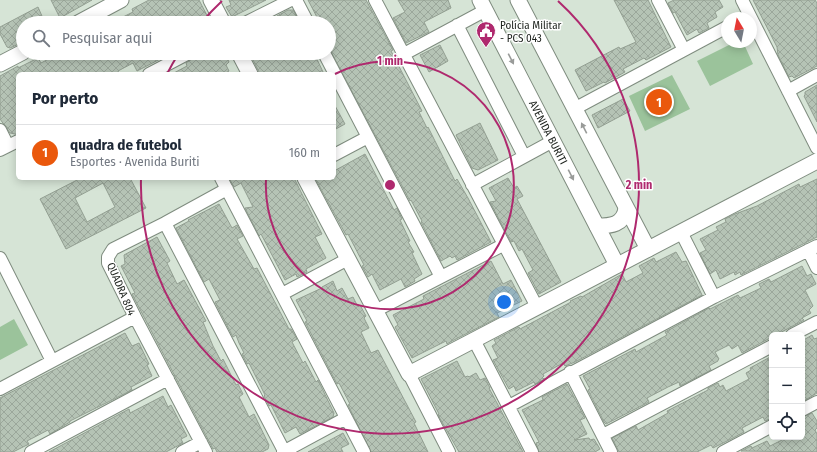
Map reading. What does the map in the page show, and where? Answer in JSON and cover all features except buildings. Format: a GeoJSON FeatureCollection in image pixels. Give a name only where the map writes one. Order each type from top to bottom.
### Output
{"type":"FeatureCollection","features":[{"type":"Feature","properties":{"kind":"street"},"geometry":{"type":"LineString","coordinates":[[91,16],[121,0]]}},
{"type":"Feature","properties":{"kind":"street"},"geometry":{"type":"LineString","coordinates":[[211,0],[219,16]]}},
{"type":"Feature","properties":{"kind":"street"},"geometry":{"type":"LineString","coordinates":[[260,16],[291,0]]}},
{"type":"Feature","properties":{"kind":"street"},"geometry":{"type":"LineString","coordinates":[[296,0],[304,16]]}},
{"type":"Feature","properties":{"kind":"street"},"geometry":{"type":"LineString","coordinates":[[375,0],[537,307]]}},
{"type":"Feature","properties":{"kind":"street"},"geometry":{"type":"LineString","coordinates":[[518,0],[648,249]]}},
{"type":"Feature","properties":{"kind":"street"},"geometry":{"type":"LineString","coordinates":[[658,0],[684,50]]}},
{"type":"Feature","properties":{"kind":"street"},"geometry":{"type":"LineString","coordinates":[[742,0],[746,12]]}},
{"type":"Feature","properties":{"kind":"street"},"geometry":{"type":"LineString","coordinates":[[404,54],[457,25],[483,5]]}},
{"type":"Feature","properties":{"kind":"street","name":"AVENIDA BURITI"},"geometry":{"type":"LineString","coordinates":[[483,5],[617,265]]}},
{"type":"Feature","properties":{"kind":"street"},"geometry":{"type":"LineString","coordinates":[[457,25],[524,156]]}},
{"type":"Feature","properties":{"kind":"street"},"geometry":{"type":"LineString","coordinates":[[574,109],[721,30]]}},
{"type":"Feature","properties":{"kind":"street"},"geometry":{"type":"LineString","coordinates":[[757,34],[817,148]]}},
{"type":"Feature","properties":{"kind":"street"},"geometry":{"type":"LineString","coordinates":[[2,59],[16,54]]}},
{"type":"Feature","properties":{"kind":"street"},"geometry":{"type":"LineString","coordinates":[[165,70],[179,60]]}},
{"type":"Feature","properties":{"kind":"street"},"geometry":{"type":"LineString","coordinates":[[243,60],[249,72]]}},
{"type":"Feature","properties":{"kind":"street"},"geometry":{"type":"LineString","coordinates":[[328,60],[334,72]]}},
{"type":"Feature","properties":{"kind":"street"},"geometry":{"type":"LineString","coordinates":[[788,91],[817,75]]}},
{"type":"Feature","properties":{"kind":"street"},"geometry":{"type":"LineString","coordinates":[[336,76],[441,277]]}},
{"type":"Feature","properties":{"kind":"street"},"geometry":{"type":"LineString","coordinates":[[0,130],[9,145]]}},
{"type":"Feature","properties":{"kind":"street"},"geometry":{"type":"LineString","coordinates":[[336,154],[368,137]]}},
{"type":"Feature","properties":{"kind":"street"},"geometry":{"type":"LineString","coordinates":[[472,185],[554,141]]}},
{"type":"Feature","properties":{"kind":"street"},"geometry":{"type":"LineString","coordinates":[[408,374],[817,161]]}},
{"type":"Feature","properties":{"kind":"street"},"geometry":{"type":"LineString","coordinates":[[222,180],[364,452]]}},
{"type":"Feature","properties":{"kind":"street"},"geometry":{"type":"LineString","coordinates":[[306,180],[449,452]]}},
{"type":"Feature","properties":{"kind":"street","name":"QUADRA 804"},"geometry":{"type":"LineString","coordinates":[[0,389],[135,318],[108,263],[108,257],[113,249],[165,223],[226,189]]}},
{"type":"Feature","properties":{"kind":"street"},"geometry":{"type":"LineString","coordinates":[[597,226],[612,225],[618,222],[625,216],[626,209]]}},
{"type":"Feature","properties":{"kind":"street"},"geometry":{"type":"LineString","coordinates":[[165,223],[283,452],[346,418]]}},
{"type":"Feature","properties":{"kind":"street"},"geometry":{"type":"LineString","coordinates":[[681,232],[714,297]]}},
{"type":"Feature","properties":{"kind":"street"},"geometry":{"type":"LineString","coordinates":[[375,311],[503,245]]}},
{"type":"Feature","properties":{"kind":"street"},"geometry":{"type":"LineString","coordinates":[[509,406],[570,372],[714,297],[813,248],[817,268]]}},
{"type":"Feature","properties":{"kind":"street"},"geometry":{"type":"LineString","coordinates":[[0,258],[52,361]]}},
{"type":"Feature","properties":{"kind":"street"},"geometry":{"type":"LineString","coordinates":[[282,294],[348,259]]}},
{"type":"Feature","properties":{"kind":"street"},"geometry":{"type":"LineString","coordinates":[[135,318],[204,447],[182,452]]}},
{"type":"Feature","properties":{"kind":"street"},"geometry":{"type":"LineString","coordinates":[[798,332],[817,322]]}},
{"type":"Feature","properties":{"kind":"street"},"geometry":{"type":"LineString","coordinates":[[474,340],[532,452]]}},
{"type":"Feature","properties":{"kind":"street"},"geometry":{"type":"LineString","coordinates":[[603,435],[769,348]]}},
{"type":"Feature","properties":{"kind":"street"},"geometry":{"type":"LineString","coordinates":[[570,372],[612,452]]}},
{"type":"Feature","properties":{"kind":"street"},"geometry":{"type":"LineString","coordinates":[[31,452],[168,380]]}},
{"type":"Feature","properties":{"kind":"street"},"geometry":{"type":"LineString","coordinates":[[805,408],[817,402]]}},
{"type":"Feature","properties":{"kind":"street"},"geometry":{"type":"LineString","coordinates":[[723,452],[769,428]]}},
{"type":"Feature","properties":{"kind":"green space"},"geometry":{"type":"Polygon","coordinates":[[[723,48],[746,48],[753,64],[710,86],[697,61],[723,48]]]}},
{"type":"Feature","properties":{"kind":"green space"},"geometry":{"type":"Polygon","coordinates":[[[672,75],[690,109],[645,131],[629,96],[672,75]]]}},
{"type":"Feature","properties":{"kind":"green space"},"geometry":{"type":"Polygon","coordinates":[[[14,319],[28,345],[0,360],[0,327],[14,319]]]}},
{"type":"Feature","properties":{"kind":"place","name":"Polícia Militar - PCS 043"},"geometry":{"type":"Point","coordinates":[486,48]}},
{"type":"Feature","properties":{"kind":"place","name":"quadra de futebol"},"geometry":{"type":"Point","coordinates":[659,102]}}]}
